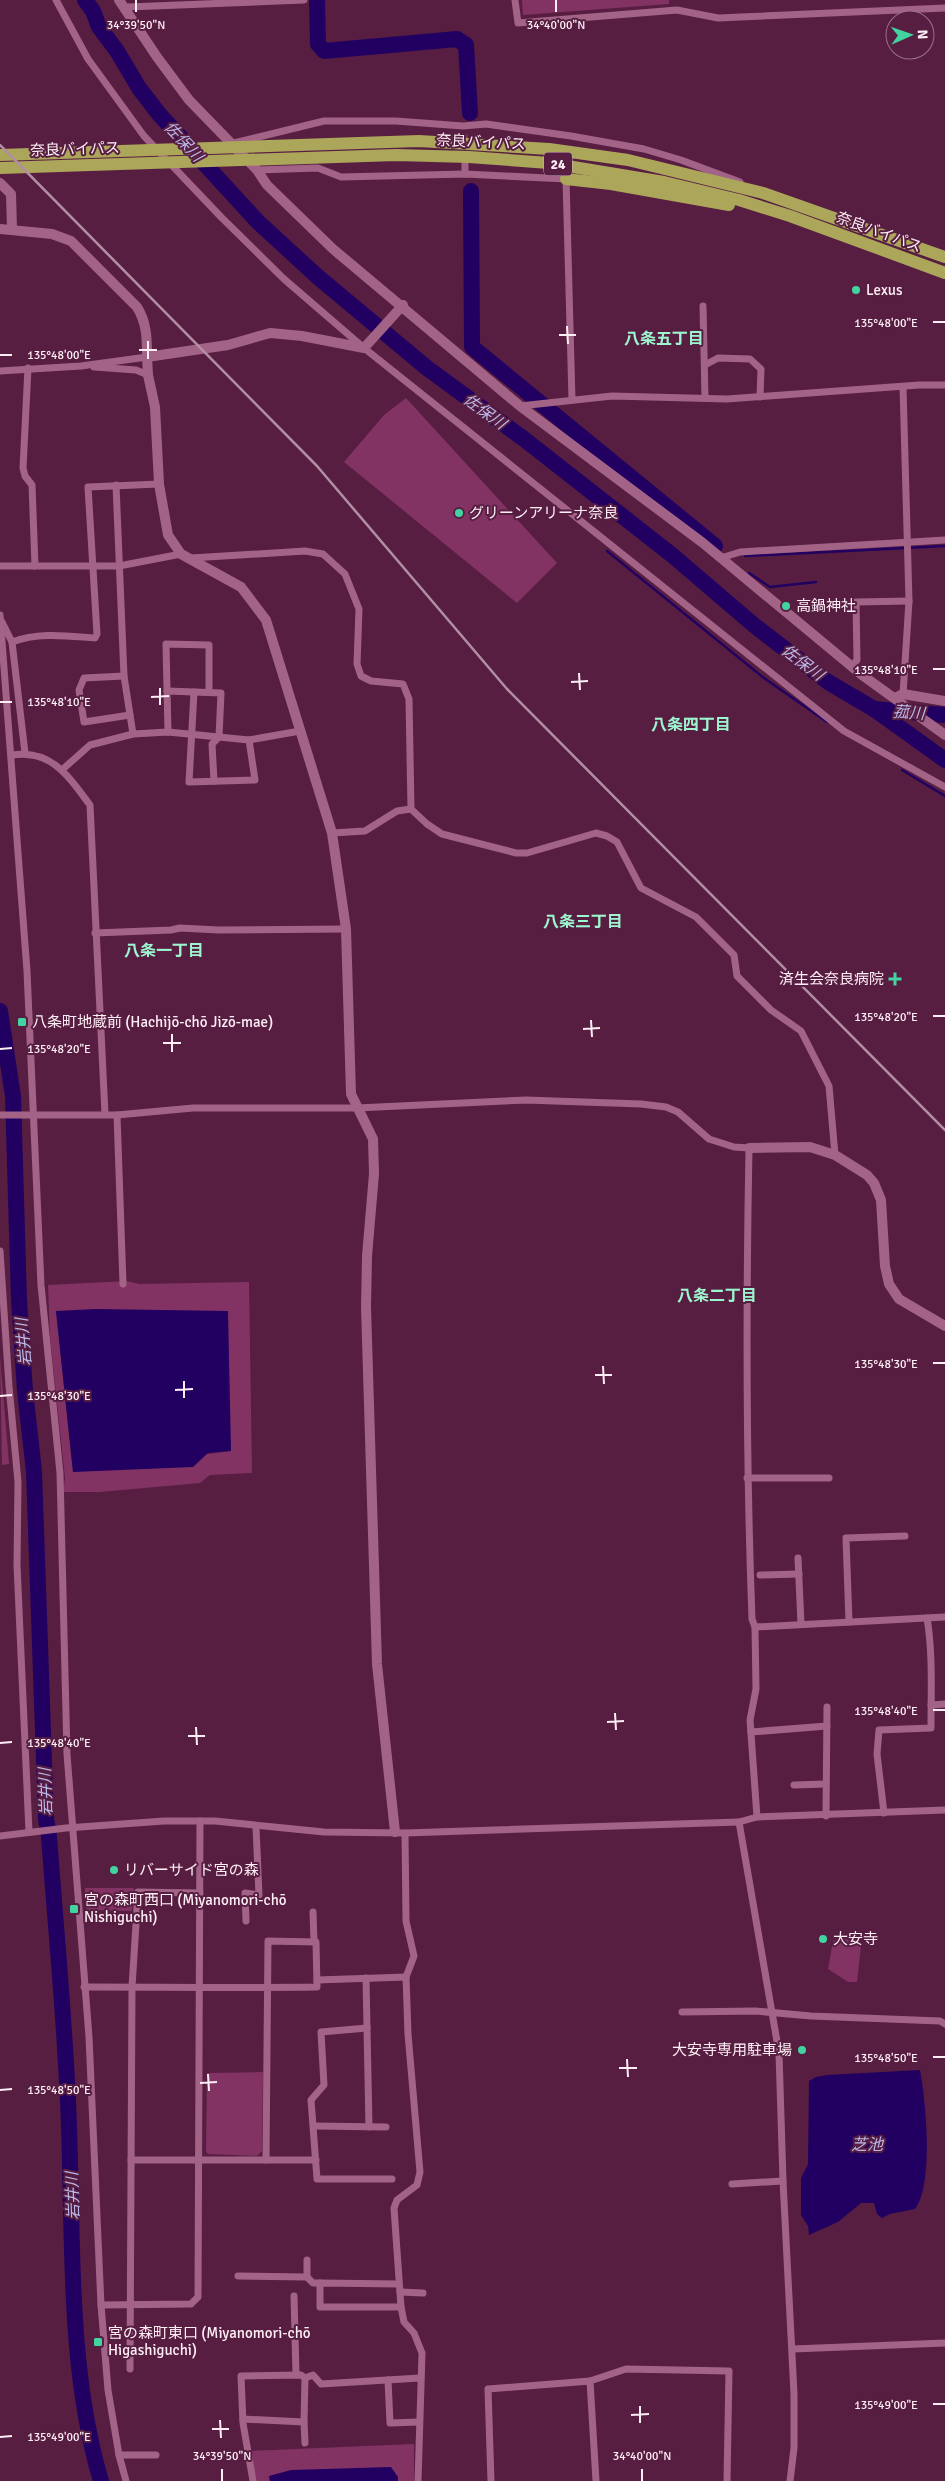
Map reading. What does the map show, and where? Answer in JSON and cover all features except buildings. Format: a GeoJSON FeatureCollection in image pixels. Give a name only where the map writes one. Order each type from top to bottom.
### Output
{"type":"FeatureCollection","features":[{"type":"Feature","properties":{"kind":"highway","name":"奈良バイパス"},"geometry":{"type":"LineString","coordinates":[[0,155],[320,143],[429,141],[549,149],[628,160],[763,192],[945,257]]}},
{"type":"Feature","properties":{"kind":"highway","name":"奈良バイパス"},"geometry":{"type":"LineString","coordinates":[[0,168],[321,156],[437,156],[549,163],[664,182],[790,216],[945,273]]}},
{"type":"Feature","properties":{"kind":"highway"},"geometry":{"type":"LineString","coordinates":[[566,179],[611,184],[790,216]]}},
{"type":"Feature","properties":{"kind":"street"},"geometry":{"type":"LineString","coordinates":[[56,0],[88,59],[144,136],[221,217],[284,279],[365,348],[844,731],[945,787]]}},
{"type":"Feature","properties":{"kind":"street"},"geometry":{"type":"LineString","coordinates":[[119,0],[124,10],[190,100],[257,170],[266,185],[334,249],[520,406],[721,558],[852,666],[899,696],[945,736]]}},
{"type":"Feature","properties":{"kind":"street"},"geometry":{"type":"LineString","coordinates":[[124,10],[128,7],[304,0]]}},
{"type":"Feature","properties":{"kind":"street"},"geometry":{"type":"LineString","coordinates":[[515,0],[518,23],[677,10],[718,18],[945,8]]}},
{"type":"Feature","properties":{"kind":"street"},"geometry":{"type":"LineString","coordinates":[[231,143],[324,122],[396,121],[464,130],[486,124],[644,149],[717,172],[763,192]]}},
{"type":"Feature","properties":{"kind":"street"},"geometry":{"type":"LineString","coordinates":[[465,164],[465,174]]}},
{"type":"Feature","properties":{"kind":"street"},"geometry":{"type":"LineString","coordinates":[[257,170],[318,168],[341,178],[465,174],[566,179],[572,400]]}},
{"type":"Feature","properties":{"kind":"street"},"geometry":{"type":"LineString","coordinates":[[0,183],[11,194],[12,229]]}},
{"type":"Feature","properties":{"kind":"street"},"geometry":{"type":"LineString","coordinates":[[0,229],[52,234],[71,241],[128,296],[143,317],[148,375],[155,406],[159,484],[168,535],[185,556],[241,587],[266,620],[332,832],[346,929],[351,1094],[373,1139],[374,1174],[366,1307],[377,1655],[400,1832],[406,1921],[414,1956],[406,1977],[412,2102],[420,2172],[417,2185],[397,2200],[394,2208],[400,2308],[404,2322],[414,2333],[422,2353],[418,2481]]}},
{"type":"Feature","properties":{"kind":"street"},"geometry":{"type":"LineString","coordinates":[[365,348],[402,305]]}},
{"type":"Feature","properties":{"kind":"street"},"geometry":{"type":"LineString","coordinates":[[703,306],[706,398]]}},
{"type":"Feature","properties":{"kind":"street"},"geometry":{"type":"LineString","coordinates":[[0,371],[81,366],[147,357],[228,345],[270,333],[302,336],[365,348]]}},
{"type":"Feature","properties":{"kind":"street"},"geometry":{"type":"LineString","coordinates":[[705,366],[718,358],[750,359],[760,369],[760,396]]}},
{"type":"Feature","properties":{"kind":"street"},"geometry":{"type":"LineString","coordinates":[[81,366],[136,370],[148,375]]}},
{"type":"Feature","properties":{"kind":"street"},"geometry":{"type":"LineString","coordinates":[[28,368],[23,468],[25,476],[32,485],[35,566]]}},
{"type":"Feature","properties":{"kind":"street"},"geometry":{"type":"LineString","coordinates":[[520,406],[612,396],[706,398],[945,385]]}},
{"type":"Feature","properties":{"kind":"street"},"geometry":{"type":"LineString","coordinates":[[899,696],[909,600],[903,387]]}},
{"type":"Feature","properties":{"kind":"street"},"geometry":{"type":"LineString","coordinates":[[12,642],[28,636],[44,635],[95,638],[97,634],[88,487],[159,484]]}},
{"type":"Feature","properties":{"kind":"street"},"geometry":{"type":"LineString","coordinates":[[116,485],[124,676],[133,734]]}},
{"type":"Feature","properties":{"kind":"street"},"geometry":{"type":"LineString","coordinates":[[721,558],[740,552],[945,540]]}},
{"type":"Feature","properties":{"kind":"street"},"geometry":{"type":"LineString","coordinates":[[0,566],[118,566],[185,556],[305,551],[323,554],[344,574],[359,609],[357,664],[361,676],[371,681],[403,684],[409,699],[411,809],[427,824],[442,834],[516,853],[527,853],[596,833],[608,836],[617,842],[641,888],[696,917],[734,955],[736,976],[770,1010],[801,1031],[829,1086],[835,1155]]}},
{"type":"Feature","properties":{"kind":"street"},"geometry":{"type":"LineString","coordinates":[[852,666],[857,660],[856,602],[909,600]]}},
{"type":"Feature","properties":{"kind":"street"},"geometry":{"type":"LineString","coordinates":[[0,616],[12,642],[24,753]]}},
{"type":"Feature","properties":{"kind":"street"},"geometry":{"type":"LineString","coordinates":[[0,616],[27,971],[30,1114],[41,1285],[60,1474],[69,1828],[89,2037],[101,2305],[108,2390],[119,2455],[126,2481]]}},
{"type":"Feature","properties":{"kind":"street"},"geometry":{"type":"LineString","coordinates":[[168,732],[166,644],[209,645],[209,692]]}},
{"type":"Feature","properties":{"kind":"street"},"geometry":{"type":"LineString","coordinates":[[124,676],[84,678],[79,690],[84,722],[130,715]]}},
{"type":"Feature","properties":{"kind":"street"},"geometry":{"type":"LineString","coordinates":[[167,691],[221,692],[219,737],[212,744],[214,782]]}},
{"type":"Feature","properties":{"kind":"street"},"geometry":{"type":"LineString","coordinates":[[194,692],[189,782],[255,780],[249,740]]}},
{"type":"Feature","properties":{"kind":"street"},"geometry":{"type":"LineString","coordinates":[[899,696],[945,701]]}},
{"type":"Feature","properties":{"kind":"street"},"geometry":{"type":"LineString","coordinates":[[64,769],[90,745],[133,734],[168,732],[249,740],[300,731]]}},
{"type":"Feature","properties":{"kind":"street"},"geometry":{"type":"LineString","coordinates":[[12,755],[24,753],[49,760],[64,769],[90,805],[95,933],[106,1114]]}},
{"type":"Feature","properties":{"kind":"street"},"geometry":{"type":"LineString","coordinates":[[332,832],[364,831],[397,811],[411,809]]}},
{"type":"Feature","properties":{"kind":"street"},"geometry":{"type":"LineString","coordinates":[[95,933],[180,928],[218,930],[346,929]]}},
{"type":"Feature","properties":{"kind":"street"},"geometry":{"type":"LineString","coordinates":[[0,1115],[117,1115],[193,1108],[357,1108],[526,1100],[641,1104],[666,1107],[678,1112],[709,1139],[734,1147],[810,1147],[835,1155],[866,1175],[879,1191],[883,1208],[886,1276],[893,1292],[910,1307],[945,1326]]}},
{"type":"Feature","properties":{"kind":"street"},"geometry":{"type":"LineString","coordinates":[[117,1115],[123,1284]]}},
{"type":"Feature","properties":{"kind":"street"},"geometry":{"type":"LineString","coordinates":[[749,1148],[746,1264],[749,1411],[747,1478],[752,1619],[755,1627],[756,1688],[750,1720],[757,1817]]}},
{"type":"Feature","properties":{"kind":"street"},"geometry":{"type":"LineString","coordinates":[[0,1253],[18,1482],[17,1565],[32,1832]]}},
{"type":"Feature","properties":{"kind":"street"},"geometry":{"type":"LineString","coordinates":[[747,1478],[829,1478]]}},
{"type":"Feature","properties":{"kind":"street"},"geometry":{"type":"LineString","coordinates":[[849,1622],[846,1538],[905,1536]]}},
{"type":"Feature","properties":{"kind":"street"},"geometry":{"type":"LineString","coordinates":[[798,1558],[801,1624]]}},
{"type":"Feature","properties":{"kind":"street"},"geometry":{"type":"LineString","coordinates":[[760,1575],[799,1574]]}},
{"type":"Feature","properties":{"kind":"street"},"geometry":{"type":"LineString","coordinates":[[755,1627],[945,1617]]}},
{"type":"Feature","properties":{"kind":"street"},"geometry":{"type":"LineString","coordinates":[[884,1813],[877,1754],[879,1730],[931,1728],[930,1670],[932,1651],[928,1618]]}},
{"type":"Feature","properties":{"kind":"street"},"geometry":{"type":"LineString","coordinates":[[931,1705],[945,1704]]}},
{"type":"Feature","properties":{"kind":"street"},"geometry":{"type":"LineString","coordinates":[[826,1816],[827,1707]]}},
{"type":"Feature","properties":{"kind":"street"},"geometry":{"type":"LineString","coordinates":[[751,1732],[827,1726]]}},
{"type":"Feature","properties":{"kind":"street"},"geometry":{"type":"LineString","coordinates":[[794,1786],[826,1784]]}},
{"type":"Feature","properties":{"kind":"street"},"geometry":{"type":"LineString","coordinates":[[0,1836],[69,1828],[164,1821],[200,1821],[324,1832],[400,1832],[739,1822],[757,1817],[826,1816],[945,1810]]}},
{"type":"Feature","properties":{"kind":"street"},"geometry":{"type":"LineString","coordinates":[[101,2305],[191,2304],[197,2300],[200,1821]]}},
{"type":"Feature","properties":{"kind":"street"},"geometry":{"type":"LineString","coordinates":[[739,1822],[774,2014],[779,2052],[783,2181],[793,2349],[794,2448],[790,2481]]}},
{"type":"Feature","properties":{"kind":"street"},"geometry":{"type":"LineString","coordinates":[[246,1921],[244,1893],[259,1895],[256,1827]]}},
{"type":"Feature","properties":{"kind":"street"},"geometry":{"type":"LineString","coordinates":[[130,2369],[132,1987],[138,1892],[200,1893]]}},
{"type":"Feature","properties":{"kind":"street"},"geometry":{"type":"LineString","coordinates":[[84,1987],[317,1987],[313,1912]]}},
{"type":"Feature","properties":{"kind":"street"},"geometry":{"type":"LineString","coordinates":[[266,2160],[268,1941],[314,1942]]}},
{"type":"Feature","properties":{"kind":"street"},"geometry":{"type":"LineString","coordinates":[[317,1980],[406,1977]]}},
{"type":"Feature","properties":{"kind":"street"},"geometry":{"type":"LineString","coordinates":[[366,1978],[369,2127]]}},
{"type":"Feature","properties":{"kind":"street"},"geometry":{"type":"LineString","coordinates":[[682,2012],[754,2011],[774,2014],[943,2021]]}},
{"type":"Feature","properties":{"kind":"street"},"geometry":{"type":"LineString","coordinates":[[367,2028],[321,2032],[324,2085],[311,2100],[317,2179],[392,2179]]}},
{"type":"Feature","properties":{"kind":"street"},"geometry":{"type":"LineString","coordinates":[[314,2126],[386,2127]]}},
{"type":"Feature","properties":{"kind":"street"},"geometry":{"type":"LineString","coordinates":[[131,2160],[316,2160]]}},
{"type":"Feature","properties":{"kind":"street"},"geometry":{"type":"LineString","coordinates":[[732,2184],[783,2181]]}},
{"type":"Feature","properties":{"kind":"street"},"geometry":{"type":"LineString","coordinates":[[307,2260],[307,2277]]}},
{"type":"Feature","properties":{"kind":"street"},"geometry":{"type":"LineString","coordinates":[[238,2276],[307,2277],[313,2283],[399,2288],[423,2293]]}},
{"type":"Feature","properties":{"kind":"street"},"geometry":{"type":"LineString","coordinates":[[320,2283],[320,2307],[400,2308]]}},
{"type":"Feature","properties":{"kind":"street"},"geometry":{"type":"LineString","coordinates":[[294,2296],[296,2375]]}},
{"type":"Feature","properties":{"kind":"street"},"geometry":{"type":"LineString","coordinates":[[793,2349],[945,2343]]}},
{"type":"Feature","properties":{"kind":"street"},"geometry":{"type":"LineString","coordinates":[[491,2481],[488,2389],[590,2381],[626,2368],[728,2371],[727,2481]]}},
{"type":"Feature","properties":{"kind":"street"},"geometry":{"type":"LineString","coordinates":[[253,2481],[244,2436],[242,2376],[301,2375],[305,2378],[313,2376],[321,2384],[420,2378]]}},
{"type":"Feature","properties":{"kind":"street"},"geometry":{"type":"LineString","coordinates":[[305,2378],[305,2443]]}},
{"type":"Feature","properties":{"kind":"street"},"geometry":{"type":"LineString","coordinates":[[388,2380],[390,2423],[419,2422]]}},
{"type":"Feature","properties":{"kind":"street"},"geometry":{"type":"LineString","coordinates":[[590,2381],[596,2481]]}},
{"type":"Feature","properties":{"kind":"street"},"geometry":{"type":"LineString","coordinates":[[243,2419],[304,2422]]}},
{"type":"Feature","properties":{"kind":"street"},"geometry":{"type":"LineString","coordinates":[[119,2455],[156,2455]]}},
{"type":"Feature","properties":{"kind":"shaded area"},"geometry":{"type":"Polygon","coordinates":[[[522,0],[669,0],[669,4],[523,15],[522,0]]]}},
{"type":"Feature","properties":{"kind":"shaded area","name":"グリーンアリーナ奈良"},"geometry":{"type":"Polygon","coordinates":[[[406,398],[557,563],[517,603],[344,462],[384,415],[406,398]]]}},
{"type":"Feature","properties":{"kind":"shaded area"},"geometry":{"type":"Polygon","coordinates":[[[127,1281],[139,1284],[249,1282],[252,1473],[210,1475],[200,1483],[100,1492],[63,1492],[65,1478],[50,1337],[48,1285],[127,1281]],[[56,1311],[73,1472],[231,1451],[56,1311]]]}},
{"type":"Feature","properties":{"kind":"shaded area"},"geometry":{"type":"Polygon","coordinates":[[[0,1356],[9,1464],[2,1465],[0,1356]]]}},
{"type":"Feature","properties":{"kind":"shaded area"},"geometry":{"type":"Polygon","coordinates":[[[85,1888],[134,1888],[132,1911],[86,1910],[85,1888]]]}},
{"type":"Feature","properties":{"kind":"shaded area"},"geometry":{"type":"Polygon","coordinates":[[[846,1937],[861,1946],[857,1982],[848,1982],[828,1969],[833,1941],[846,1937]]]}},
{"type":"Feature","properties":{"kind":"shaded area"},"geometry":{"type":"Polygon","coordinates":[[[263,2072],[262,2151],[257,2156],[208,2154],[206,2152],[207,2073],[263,2072]]]}},
{"type":"Feature","properties":{"kind":"shaded area"},"geometry":{"type":"Polygon","coordinates":[[[414,2444],[414,2481],[398,2481],[398,2477],[269,2476],[270,2481],[255,2481],[249,2451],[414,2444]]]}},
{"type":"Feature","properties":{"kind":"water"},"geometry":{"type":"Polygon","coordinates":[[[96,1309],[228,1311],[231,1451],[208,1453],[193,1467],[73,1472],[56,1311],[96,1309]]]}},
{"type":"Feature","properties":{"kind":"water","name":"芝池"},"geometry":{"type":"Polygon","coordinates":[[[920,2070],[926,2121],[927,2163],[921,2198],[915,2209],[890,2214],[882,2218],[877,2214],[874,2203],[861,2203],[838,2222],[809,2235],[808,2226],[801,2215],[801,2178],[808,2164],[809,2081],[816,2077],[827,2075],[920,2070]]]}},
{"type":"Feature","properties":{"kind":"water"},"geometry":{"type":"Polygon","coordinates":[[[391,2467],[398,2477],[398,2481],[270,2481],[269,2476],[291,2470],[391,2467]]]}},
{"type":"Feature","properties":{"kind":"waterway","name":"佐保川"},"geometry":{"type":"LineString","coordinates":[[85,0],[93,11],[99,27],[117,51],[139,88],[159,114],[258,222],[318,277],[427,368],[524,439],[672,555],[755,626],[828,682],[874,709],[945,760]]}},
{"type":"Feature","properties":{"kind":"waterway"},"geometry":{"type":"LineString","coordinates":[[317,0],[318,44],[324,51],[457,39],[466,45],[470,113]]}},
{"type":"Feature","properties":{"kind":"waterway"},"geometry":{"type":"LineString","coordinates":[[471,191],[472,347],[715,546]]}},
{"type":"Feature","properties":{"kind":"waterway"},"geometry":{"type":"LineString","coordinates":[[745,556],[945,546]]}},
{"type":"Feature","properties":{"kind":"waterway"},"geometry":{"type":"LineString","coordinates":[[607,551],[764,678],[827,722]]}},
{"type":"Feature","properties":{"kind":"waterway"},"geometry":{"type":"LineString","coordinates":[[749,573],[770,587],[816,582]]}},
{"type":"Feature","properties":{"kind":"waterway","name":"菰川"},"geometry":{"type":"LineString","coordinates":[[874,709],[945,715]]}},
{"type":"Feature","properties":{"kind":"waterway"},"geometry":{"type":"LineString","coordinates":[[902,770],[945,796]]}},
{"type":"Feature","properties":{"kind":"waterway","name":"岩井川"},"geometry":{"type":"LineString","coordinates":[[0,1011],[13,1096],[19,1300],[25,1391],[34,1471],[46,1819],[49,1836],[68,2091],[72,2260],[77,2351],[90,2439],[101,2481]]}},
{"type":"Feature","properties":{"kind":"tunnel"},"geometry":{"type":"LineString","coordinates":[[464,134],[464,146]]}},
{"type":"Feature","properties":{"kind":"railway"},"geometry":{"type":"LineString","coordinates":[[0,145],[317,466],[507,689],[945,1130]]}},
{"type":"Feature","properties":{"kind":"place","name":"Lexus"},"geometry":{"type":"Point","coordinates":[856,290]}},
{"type":"Feature","properties":{"kind":"place","name":"グリーンアリーナ奈良"},"geometry":{"type":"Point","coordinates":[459,513]}},
{"type":"Feature","properties":{"kind":"place","name":"高鍋神社"},"geometry":{"type":"Point","coordinates":[786,606]}},
{"type":"Feature","properties":{"kind":"place","name":"済生会奈良病院"},"geometry":{"type":"Point","coordinates":[895,979]}},
{"type":"Feature","properties":{"kind":"place","name":"八条町地蔵前 (Hachijō-chō Jizō-mae)"},"geometry":{"type":"Point","coordinates":[22,1022]}},
{"type":"Feature","properties":{"kind":"place","name":"リバーサイド宮の森"},"geometry":{"type":"Point","coordinates":[114,1870]}},
{"type":"Feature","properties":{"kind":"place","name":"宮の森町西口 (Miyanomori-chō Nishiguchi)"},"geometry":{"type":"Point","coordinates":[74,1909]}},
{"type":"Feature","properties":{"kind":"place","name":"大安寺"},"geometry":{"type":"Point","coordinates":[823,1939]}},
{"type":"Feature","properties":{"kind":"place","name":"大安寺専用駐車場"},"geometry":{"type":"Point","coordinates":[802,2050]}},
{"type":"Feature","properties":{"kind":"place","name":"宮の森町東口 (Miyanomori-chō Higashiguchi)"},"geometry":{"type":"Point","coordinates":[98,2342]}},
{"type":"Feature","properties":{"kind":"district","name":"八条五丁目"},"geometry":{"type":"Point","coordinates":[664,338]}},
{"type":"Feature","properties":{"kind":"district","name":"八条四丁目"},"geometry":{"type":"Point","coordinates":[691,724]}},
{"type":"Feature","properties":{"kind":"district","name":"八条三丁目"},"geometry":{"type":"Point","coordinates":[583,921]}},
{"type":"Feature","properties":{"kind":"district","name":"八条一丁目"},"geometry":{"type":"Point","coordinates":[164,950]}},
{"type":"Feature","properties":{"kind":"district","name":"八条二丁目"},"geometry":{"type":"Point","coordinates":[717,1295]}}]}
